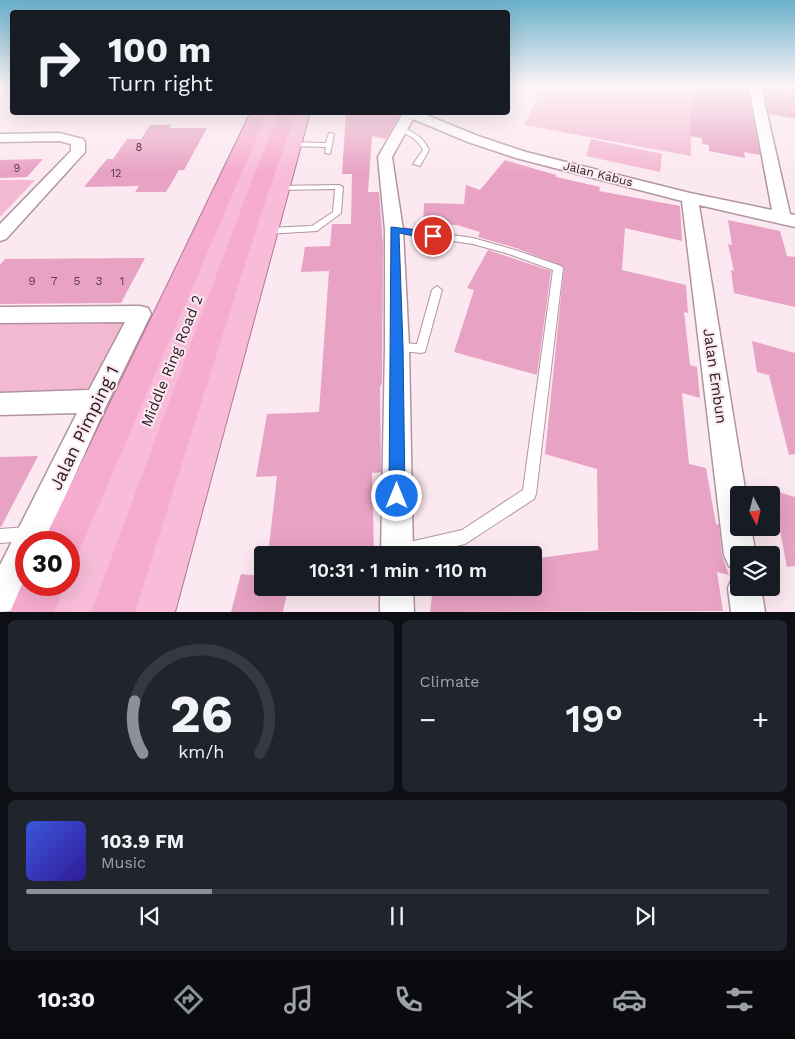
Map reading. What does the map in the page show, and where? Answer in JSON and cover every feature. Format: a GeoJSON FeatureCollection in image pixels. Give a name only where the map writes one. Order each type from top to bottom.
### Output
{"type":"FeatureCollection","features":[{"type":"Feature","properties":{"kind":"highway"},"geometry":{"type":"LineString","coordinates":[[68,531],[258,116]]}},
{"type":"Feature","properties":{"kind":"highway","name":"Middle Ring Road 2"},"geometry":{"type":"LineString","coordinates":[[73,612],[155,400],[275,116]]}},
{"type":"Feature","properties":{"kind":"highway"},"geometry":{"type":"LineString","coordinates":[[113,612],[248,217],[287,116]]}},
{"type":"Feature","properties":{"kind":"highway"},"geometry":{"type":"LineString","coordinates":[[152,612],[301,116]]}},
{"type":"Feature","properties":{"kind":"highway"},"geometry":{"type":"LineString","coordinates":[[32,612],[39,596]]}},
{"type":"Feature","properties":{"kind":"street"},"geometry":{"type":"LineString","coordinates":[[762,116],[789,220]]}},
{"type":"Feature","properties":{"kind":"street"},"geometry":{"type":"LineString","coordinates":[[397,546],[397,347],[394,230],[385,157],[405,118]]}},
{"type":"Feature","properties":{"kind":"street","name":"Jalan Kabus"},"geometry":{"type":"LineString","coordinates":[[405,118],[521,155],[690,198],[789,220]]}},
{"type":"Feature","properties":{"kind":"street"},"geometry":{"type":"LineString","coordinates":[[0,138],[59,137],[78,142],[78,152],[0,235]]}},
{"type":"Feature","properties":{"kind":"street","name":"Jalan Embun"},"geometry":{"type":"LineString","coordinates":[[690,198],[739,546]]}},
{"type":"Feature","properties":{"kind":"street","name":"Jalan Pimping 1"},"geometry":{"type":"LineString","coordinates":[[0,315],[140,314],[96,401],[35,531]]}},
{"type":"Feature","properties":{"kind":"street"},"geometry":{"type":"LineString","coordinates":[[0,404],[96,401]]}},
{"type":"Feature","properties":{"kind":"street","name":"Jalan Pimping 1"},"geometry":{"type":"LineString","coordinates":[[0,599],[15,570]]}},
{"type":"Feature","properties":{"kind":"street"},"geometry":{"type":"LineString","coordinates":[[397,596],[397,612]]}},
{"type":"Feature","properties":{"kind":"street"},"geometry":{"type":"LineString","coordinates":[[746,596],[748,612]]}},
{"type":"Feature","properties":{"kind":"lane"},"geometry":{"type":"LineString","coordinates":[[405,118],[417,137],[424,144],[426,150],[417,164]]}},
{"type":"Feature","properties":{"kind":"lane"},"geometry":{"type":"LineString","coordinates":[[328,153],[331,134]]}},
{"type":"Feature","properties":{"kind":"lane"},"geometry":{"type":"LineString","coordinates":[[291,144],[330,145]]}},
{"type":"Feature","properties":{"kind":"lane"},"geometry":{"type":"LineString","coordinates":[[266,230],[314,229],[337,213],[339,187],[278,188]]}},
{"type":"Feature","properties":{"kind":"lane"},"geometry":{"type":"LineString","coordinates":[[394,230],[473,241],[558,268],[529,494],[466,537],[429,546]]}},
{"type":"Feature","properties":{"kind":"lane"},"geometry":{"type":"LineString","coordinates":[[397,347],[421,349],[437,290]]}},
{"type":"Feature","properties":{"kind":"lane"},"geometry":{"type":"LineString","coordinates":[[0,536],[15,539]]}},
{"type":"Feature","properties":{"kind":"shaded area"},"geometry":{"type":"Polygon","coordinates":[[[529,116],[690,116],[691,156],[524,125],[529,116]]]}},
{"type":"Feature","properties":{"kind":"shaded area"},"geometry":{"type":"Polygon","coordinates":[[[591,139],[662,154],[660,172],[586,156],[591,139]]]}},
{"type":"Feature","properties":{"kind":"shaded area"},"geometry":{"type":"Polygon","coordinates":[[[0,180],[35,180],[0,217],[0,180]]]}},
{"type":"Feature","properties":{"kind":"shaded area"},"geometry":{"type":"Polygon","coordinates":[[[127,323],[92,391],[0,392],[0,324],[127,323]]]}},
{"type":"Feature","properties":{"kind":"building"},"geometry":{"type":"Polygon","coordinates":[[[346,116],[400,116],[386,139],[372,136],[368,192],[379,192],[383,244],[382,382],[380,388],[381,472],[372,473],[374,546],[269,546],[277,476],[256,477],[267,414],[319,412],[329,271],[301,272],[305,247],[330,246],[332,224],[351,224],[352,174],[342,174],[346,116]]]}},
{"type":"Feature","properties":{"kind":"building"},"geometry":{"type":"Polygon","coordinates":[[[690,116],[752,116],[760,155],[744,152],[745,158],[709,151],[709,145],[702,144],[702,138],[690,136],[690,116]]]}},
{"type":"Feature","properties":{"kind":"building"},"geometry":{"type":"Polygon","coordinates":[[[777,116],[795,116],[795,119],[777,116]]]}},
{"type":"Feature","properties":{"kind":"building"},"geometry":{"type":"Polygon","coordinates":[[[150,125],[171,125],[169,128],[207,128],[184,170],[179,170],[166,192],[135,192],[139,186],[84,187],[107,159],[113,159],[127,139],[141,139],[150,125]]]}},
{"type":"Feature","properties":{"kind":"building"},"geometry":{"type":"Polygon","coordinates":[[[43,159],[27,177],[0,178],[0,160],[43,159]]]}},
{"type":"Feature","properties":{"kind":"building"},"geometry":{"type":"Polygon","coordinates":[[[505,160],[556,175],[556,177],[600,187],[599,191],[680,206],[682,241],[625,228],[622,270],[686,285],[688,313],[684,312],[690,365],[697,367],[700,398],[682,393],[689,464],[706,468],[716,524],[719,525],[722,555],[729,575],[717,572],[723,611],[430,612],[432,596],[542,596],[542,558],[598,550],[597,469],[545,454],[564,267],[516,248],[478,237],[480,232],[457,225],[423,224],[424,203],[464,204],[466,185],[480,190],[505,160]]]}},
{"type":"Feature","properties":{"kind":"building"},"geometry":{"type":"Polygon","coordinates":[[[728,220],[780,231],[787,256],[795,257],[795,307],[734,293],[731,270],[734,271],[728,244],[732,245],[728,220]]]}},
{"type":"Feature","properties":{"kind":"building"},"geometry":{"type":"Polygon","coordinates":[[[488,250],[551,271],[537,375],[454,352],[474,290],[467,288],[488,250]]]}},
{"type":"Feature","properties":{"kind":"building"},"geometry":{"type":"Polygon","coordinates":[[[145,258],[121,303],[0,304],[0,265],[5,259],[145,258]]]}},
{"type":"Feature","properties":{"kind":"building"},"geometry":{"type":"Polygon","coordinates":[[[752,341],[795,353],[795,454],[789,455],[769,375],[757,372],[752,341]]]}},
{"type":"Feature","properties":{"kind":"building"},"geometry":{"type":"Polygon","coordinates":[[[38,456],[1,527],[0,527],[0,457],[38,456]]]}},
{"type":"Feature","properties":{"kind":"building"},"geometry":{"type":"Polygon","coordinates":[[[780,492],[795,497],[795,566],[787,567],[780,531],[780,492]]]}},
{"type":"Feature","properties":{"kind":"building"},"geometry":{"type":"Polygon","coordinates":[[[241,574],[254,575],[254,596],[286,596],[283,612],[231,612],[241,574]]]}},
{"type":"Feature","properties":{"kind":"route"},"geometry":{"type":"LineString","coordinates":[[397,496],[397,347],[394,230],[433,236]]}}]}
